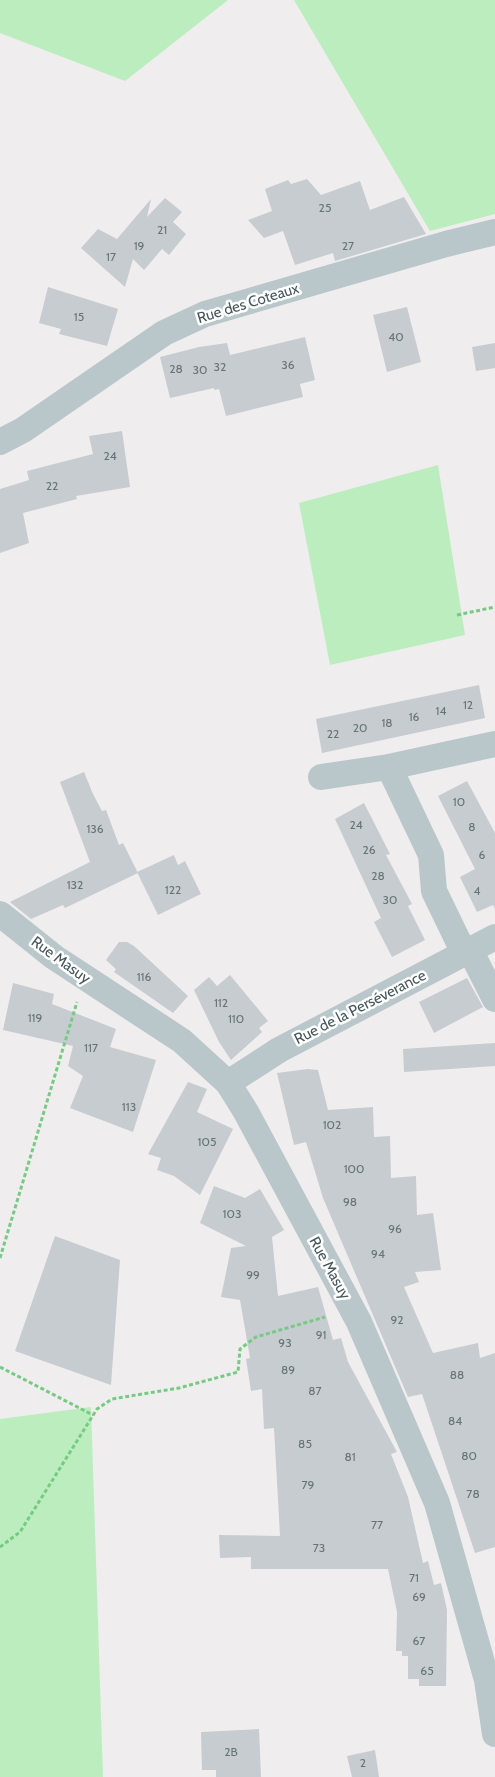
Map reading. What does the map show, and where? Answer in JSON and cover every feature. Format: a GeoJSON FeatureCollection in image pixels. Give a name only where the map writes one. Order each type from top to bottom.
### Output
{"type":"FeatureCollection","features":[{"type":"Feature","properties":{"kind":"street","name":"Rue des Coteaux"},"geometry":{"type":"LineString","coordinates":[[0,442],[23,430],[164,333],[205,314],[446,244],[495,232]]}},
{"type":"Feature","properties":{"kind":"street"},"geometry":{"type":"LineString","coordinates":[[321,777],[389,767],[495,744]]}},
{"type":"Feature","properties":{"kind":"street"},"geometry":{"type":"LineString","coordinates":[[389,767],[431,855],[434,892],[495,999]]}},
{"type":"Feature","properties":{"kind":"street","name":"Rue Masuy"},"geometry":{"type":"LineString","coordinates":[[0,914],[54,958],[148,1017],[182,1041],[228,1083],[352,1309],[437,1503],[487,1680],[495,1734]]}},
{"type":"Feature","properties":{"kind":"street","name":"Rue de la Perséverance"},"geometry":{"type":"LineString","coordinates":[[228,1083],[279,1050],[495,937]]}},
{"type":"Feature","properties":{"kind":"path"},"geometry":{"type":"LineString","coordinates":[[457,615],[495,607]]}},
{"type":"Feature","properties":{"kind":"path"},"geometry":{"type":"LineString","coordinates":[[0,1258],[84,978]]}},
{"type":"Feature","properties":{"kind":"path"},"geometry":{"type":"LineString","coordinates":[[0,1547],[20,1532],[97,1409],[112,1399],[179,1388],[238,1372],[240,1349],[256,1337],[352,1309]]}},
{"type":"Feature","properties":{"kind":"path"},"geometry":{"type":"LineString","coordinates":[[0,1367],[93,1415]]}},
{"type":"Feature","properties":{"kind":"green space"},"geometry":{"type":"Polygon","coordinates":[[[0,0],[228,0],[125,81],[0,33],[0,0]]]}},
{"type":"Feature","properties":{"kind":"green space"},"geometry":{"type":"Polygon","coordinates":[[[294,0],[495,0],[495,214],[430,231],[294,0]]]}},
{"type":"Feature","properties":{"kind":"green space"},"geometry":{"type":"Polygon","coordinates":[[[438,465],[465,635],[330,665],[299,503],[438,465]]]}},
{"type":"Feature","properties":{"kind":"green space"},"geometry":{"type":"Polygon","coordinates":[[[91,1407],[103,1777],[0,1777],[0,1419],[91,1407]]]}},
{"type":"Feature","properties":{"kind":"building"},"geometry":{"type":"Polygon","coordinates":[[[307,179],[321,195],[360,181],[370,210],[404,197],[426,234],[335,261],[333,253],[295,265],[283,231],[264,238],[248,220],[272,211],[265,189],[288,180],[291,184],[307,179]]]}},
{"type":"Feature","properties":{"kind":"building"},"geometry":{"type":"Polygon","coordinates":[[[165,198],[182,212],[173,222],[186,234],[169,255],[162,249],[144,270],[133,259],[125,287],[81,248],[98,229],[117,239],[151,199],[147,217],[165,198]]]}},
{"type":"Feature","properties":{"kind":"building"},"geometry":{"type":"Polygon","coordinates":[[[48,287],[118,309],[107,346],[59,334],[61,329],[39,323],[48,287]]]}},
{"type":"Feature","properties":{"kind":"building"},"geometry":{"type":"Polygon","coordinates":[[[407,307],[421,362],[387,372],[373,315],[407,307]]]}},
{"type":"Feature","properties":{"kind":"building"},"geometry":{"type":"Polygon","coordinates":[[[305,337],[315,380],[300,384],[303,397],[226,416],[219,389],[214,390],[214,388],[170,398],[160,357],[199,347],[227,343],[230,355],[305,337]]]}},
{"type":"Feature","properties":{"kind":"building"},"geometry":{"type":"Polygon","coordinates":[[[495,343],[495,368],[476,371],[472,347],[495,343]]]}},
{"type":"Feature","properties":{"kind":"building"},"geometry":{"type":"Polygon","coordinates":[[[122,431],[130,487],[76,496],[77,499],[23,513],[29,543],[0,553],[0,489],[29,480],[27,471],[93,454],[89,436],[122,431]]]}},
{"type":"Feature","properties":{"kind":"building"},"geometry":{"type":"Polygon","coordinates":[[[479,685],[485,718],[322,753],[316,719],[479,685]]]}},
{"type":"Feature","properties":{"kind":"building"},"geometry":{"type":"Polygon","coordinates":[[[84,772],[102,811],[106,810],[119,845],[123,843],[138,873],[65,908],[63,905],[31,919],[10,902],[90,862],[60,782],[84,772]]]}},
{"type":"Feature","properties":{"kind":"building"},"geometry":{"type":"Polygon","coordinates":[[[467,781],[495,833],[495,909],[493,905],[477,912],[460,877],[475,869],[438,796],[467,781]]]}},
{"type":"Feature","properties":{"kind":"building"},"geometry":{"type":"Polygon","coordinates":[[[364,803],[390,854],[386,855],[412,904],[408,906],[425,940],[392,957],[374,922],[381,918],[335,819],[364,803]]]}},
{"type":"Feature","properties":{"kind":"building"},"geometry":{"type":"Polygon","coordinates":[[[174,855],[178,865],[185,861],[201,894],[158,915],[137,872],[174,855]]]}},
{"type":"Feature","properties":{"kind":"building"},"geometry":{"type":"Polygon","coordinates":[[[119,942],[127,942],[134,946],[188,996],[173,1013],[114,972],[116,969],[106,960],[119,942]]]}},
{"type":"Feature","properties":{"kind":"building"},"geometry":{"type":"Polygon","coordinates":[[[230,975],[268,1021],[259,1028],[262,1032],[231,1060],[219,1042],[194,990],[209,977],[217,986],[230,975]]]}},
{"type":"Feature","properties":{"kind":"building"},"geometry":{"type":"Polygon","coordinates":[[[467,978],[483,1007],[434,1033],[419,1002],[467,978]]]}},
{"type":"Feature","properties":{"kind":"building"},"geometry":{"type":"Polygon","coordinates":[[[13,983],[54,994],[52,1004],[116,1029],[110,1047],[156,1060],[133,1132],[70,1108],[83,1076],[68,1066],[73,1046],[3,1030],[13,983]]]}},
{"type":"Feature","properties":{"kind":"building"},"geometry":{"type":"Polygon","coordinates":[[[495,1043],[495,1066],[404,1072],[403,1049],[495,1043]]]}},
{"type":"Feature","properties":{"kind":"building"},"geometry":{"type":"Polygon","coordinates":[[[308,1069],[318,1070],[328,1110],[373,1107],[374,1137],[390,1136],[391,1178],[416,1176],[417,1215],[433,1213],[441,1270],[415,1272],[419,1282],[404,1287],[433,1353],[478,1343],[480,1358],[495,1353],[495,1547],[475,1553],[422,1394],[408,1397],[323,1198],[306,1142],[294,1145],[277,1073],[308,1069]]]}},
{"type":"Feature","properties":{"kind":"building"},"geometry":{"type":"Polygon","coordinates":[[[188,1082],[207,1089],[197,1112],[233,1129],[200,1195],[174,1176],[157,1170],[161,1158],[148,1154],[188,1082]]]}},
{"type":"Feature","properties":{"kind":"building"},"geometry":{"type":"Polygon","coordinates":[[[214,1186],[245,1198],[260,1189],[284,1230],[272,1237],[278,1296],[318,1287],[333,1340],[341,1338],[348,1362],[397,1452],[391,1454],[408,1497],[423,1563],[428,1561],[434,1585],[441,1583],[447,1610],[446,1686],[419,1686],[419,1679],[408,1679],[408,1656],[402,1656],[402,1651],[396,1651],[397,1612],[388,1569],[251,1569],[251,1557],[220,1558],[219,1535],[280,1536],[274,1428],[264,1429],[262,1389],[251,1391],[246,1359],[250,1358],[240,1300],[221,1297],[231,1248],[246,1246],[200,1223],[214,1186]]]}},
{"type":"Feature","properties":{"kind":"building"},"geometry":{"type":"Polygon","coordinates":[[[55,1236],[120,1260],[111,1385],[15,1351],[55,1236]]]}},
{"type":"Feature","properties":{"kind":"building"},"geometry":{"type":"Polygon","coordinates":[[[259,1729],[261,1777],[216,1777],[216,1770],[202,1770],[201,1732],[259,1729]]]}},
{"type":"Feature","properties":{"kind":"building"},"geometry":{"type":"Polygon","coordinates":[[[375,1750],[379,1777],[352,1777],[347,1756],[375,1750]]]}}]}
